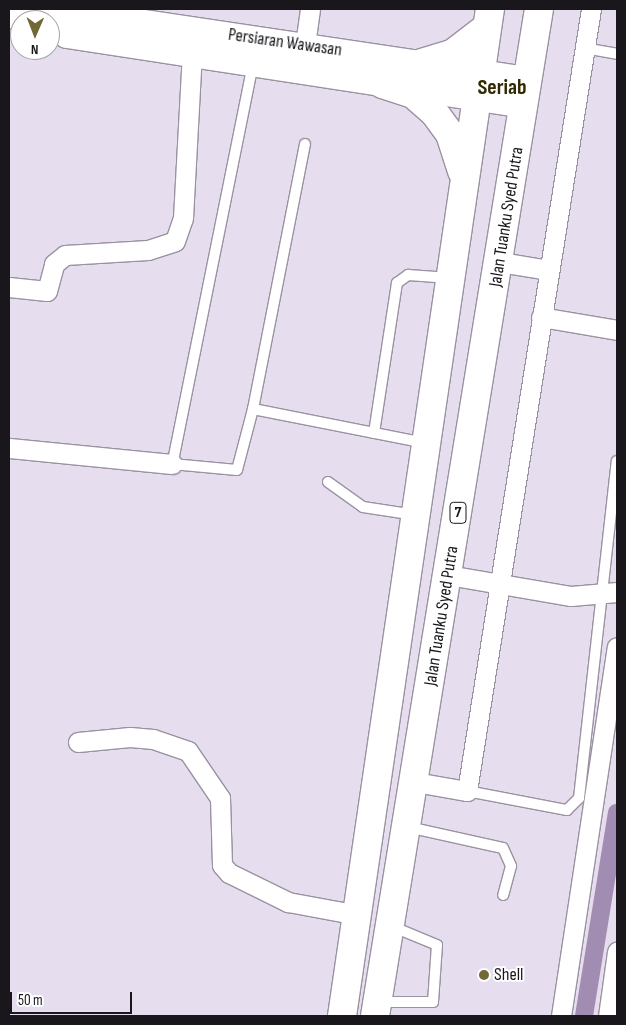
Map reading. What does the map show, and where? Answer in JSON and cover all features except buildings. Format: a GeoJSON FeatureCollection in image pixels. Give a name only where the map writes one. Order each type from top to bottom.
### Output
{"type":"FeatureCollection","features":[{"type":"Feature","properties":{"kind":"main road","name":"Jalan Tuanku Syed Putra"},"geometry":{"type":"LineString","coordinates":[[376,1009],[408,827],[539,9]]}},
{"type":"Feature","properties":{"kind":"main road","name":"Persiaran Wawasan"},"geometry":{"type":"LineString","coordinates":[[60,15],[70,12],[422,63],[477,85]]}},
{"type":"Feature","properties":{"kind":"main road"},"geometry":{"type":"LineString","coordinates":[[422,63],[452,54],[488,18]]}},
{"type":"Feature","properties":{"kind":"main road"},"geometry":{"type":"LineString","coordinates":[[342,1016],[429,444],[464,175],[488,18]]}},
{"type":"Feature","properties":{"kind":"main road","name":"Persiaran Wawasan"},"geometry":{"type":"LineString","coordinates":[[60,31],[67,35],[382,84],[477,85],[526,92]]}},
{"type":"Feature","properties":{"kind":"main road"},"geometry":{"type":"LineString","coordinates":[[382,84],[413,94],[434,112],[450,134],[464,175]]}},
{"type":"Feature","properties":{"kind":"street"},"geometry":{"type":"LineString","coordinates":[[301,71],[310,9]]}},
{"type":"Feature","properties":{"kind":"street"},"geometry":{"type":"LineString","coordinates":[[415,782],[468,791],[499,583],[591,9]]}},
{"type":"Feature","properties":{"kind":"street"},"geometry":{"type":"LineString","coordinates":[[9,287],[47,291],[54,264],[65,255],[148,250],[175,241],[183,218],[192,54]]}},
{"type":"Feature","properties":{"kind":"street"},"geometry":{"type":"LineString","coordinates":[[500,262],[549,270]]}},
{"type":"Feature","properties":{"kind":"street"},"geometry":{"type":"LineString","coordinates":[[541,317],[617,330]]}},
{"type":"Feature","properties":{"kind":"street"},"geometry":{"type":"LineString","coordinates":[[9,448],[172,464]]}},
{"type":"Feature","properties":{"kind":"street"},"geometry":{"type":"LineString","coordinates":[[448,575],[571,596],[608,593]]}},
{"type":"Feature","properties":{"kind":"street"},"geometry":{"type":"LineString","coordinates":[[561,1016],[617,647]]}},
{"type":"Feature","properties":{"kind":"street"},"geometry":{"type":"LineString","coordinates":[[78,742],[138,738],[188,751],[220,798],[222,865],[229,873],[288,902],[358,914]]}},
{"type":"Feature","properties":{"kind":"street"},"geometry":{"type":"LineString","coordinates":[[608,1016],[617,952]]}},
{"type":"Feature","properties":{"kind":"lane"},"geometry":{"type":"LineString","coordinates":[[584,48],[617,54]]}},
{"type":"Feature","properties":{"kind":"lane"},"geometry":{"type":"LineString","coordinates":[[253,64],[172,464],[237,470],[243,463],[305,144]]}},
{"type":"Feature","properties":{"kind":"lane"},"geometry":{"type":"LineString","coordinates":[[374,433],[397,283],[408,275],[450,278]]}},
{"type":"Feature","properties":{"kind":"lane"},"geometry":{"type":"LineString","coordinates":[[253,409],[429,444]]}},
{"type":"Feature","properties":{"kind":"lane"},"geometry":{"type":"LineString","coordinates":[[468,791],[567,810],[579,798],[608,593],[617,461]]}},
{"type":"Feature","properties":{"kind":"lane"},"geometry":{"type":"LineString","coordinates":[[328,482],[363,507],[417,515]]}},
{"type":"Feature","properties":{"kind":"lane"},"geometry":{"type":"LineString","coordinates":[[408,827],[503,848],[511,866],[503,895]]}},
{"type":"Feature","properties":{"kind":"lane"},"geometry":{"type":"LineString","coordinates":[[376,1009],[433,1002],[437,945],[390,926]]}},
{"type":"Feature","properties":{"kind":"waterway"},"geometry":{"type":"LineString","coordinates":[[584,1016],[617,813]]}},
{"type":"Feature","properties":{"kind":"place","name":"Shell"},"geometry":{"type":"Point","coordinates":[484,975]}},
{"type":"Feature","properties":{"kind":"district","name":"Seriab"},"geometry":{"type":"Point","coordinates":[502,88]}}]}
